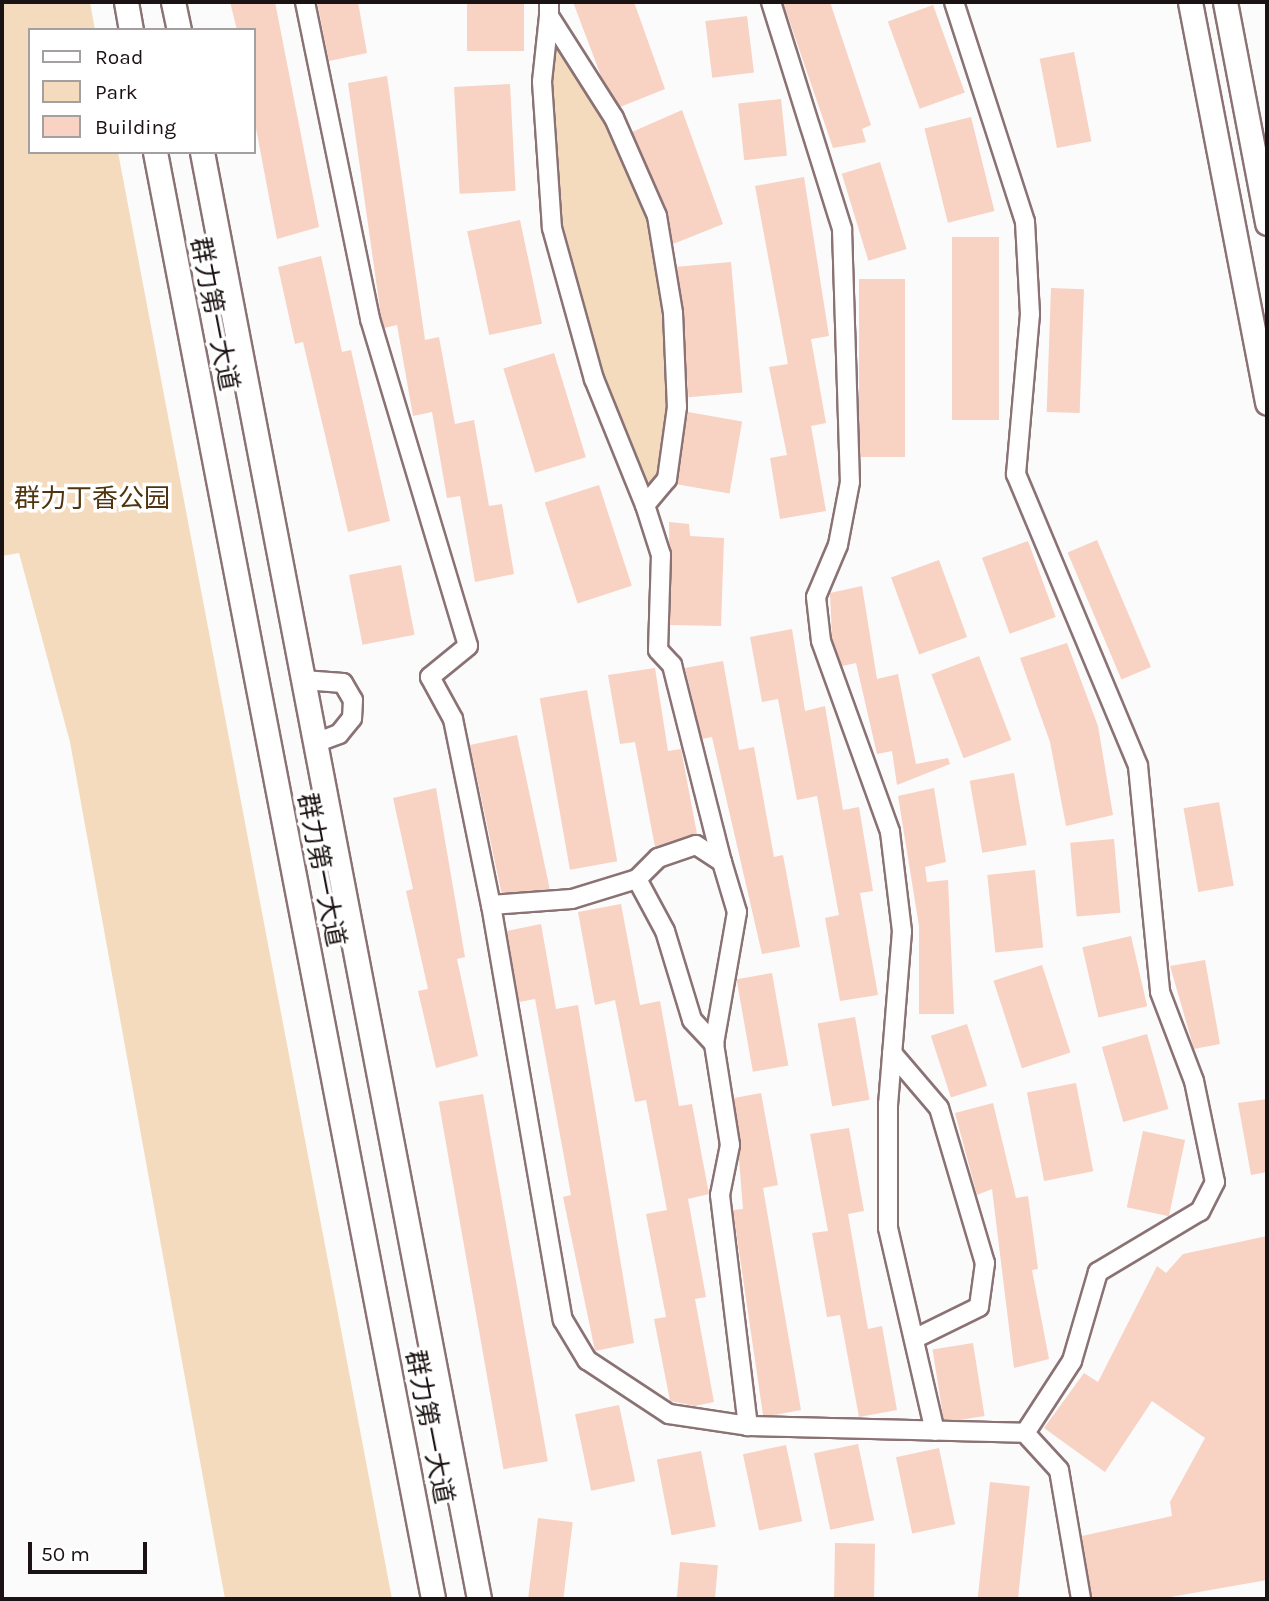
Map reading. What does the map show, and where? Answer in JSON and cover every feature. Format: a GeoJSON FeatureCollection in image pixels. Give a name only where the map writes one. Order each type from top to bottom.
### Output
{"type":"FeatureCollection","features":[{"type":"Feature","properties":{"kind":"main road"},"geometry":{"type":"LineString","coordinates":[[126,2],[131,28]]}},
{"type":"Feature","properties":{"kind":"main road"},"geometry":{"type":"LineString","coordinates":[[173,2],[179,28]]}},
{"type":"Feature","properties":{"kind":"main road"},"geometry":{"type":"LineString","coordinates":[[1190,2],[1267,403]]}},
{"type":"Feature","properties":{"kind":"main road"},"geometry":{"type":"LineString","coordinates":[[1225,2],[1267,223]]}},
{"type":"Feature","properties":{"kind":"main road","name":"群力第一大道"},"geometry":{"type":"LineString","coordinates":[[155,154],[433,1599]]}},
{"type":"Feature","properties":{"kind":"main road","name":"群力第一大道"},"geometry":{"type":"LineString","coordinates":[[202,154],[479,1599]]}},
{"type":"Feature","properties":{"kind":"street"},"geometry":{"type":"LineString","coordinates":[[305,2],[370,319],[457,594],[468,646],[430,677],[453,719],[491,905],[563,1320],[587,1360],[669,1414],[748,1426],[1025,1433],[1059,1470],[1082,1599]]}},
{"type":"Feature","properties":{"kind":"street"},"geometry":{"type":"LineString","coordinates":[[771,2],[842,229],[850,482],[838,545],[816,597],[821,641],[890,832],[902,931],[892,1053],[888,1228],[935,1431]]}},
{"type":"Feature","properties":{"kind":"street"},"geometry":{"type":"LineString","coordinates":[[954,2],[1026,222],[1030,314],[1016,474],[1138,766],[1160,992],[1194,1082],[1214,1182],[1200,1211],[1098,1272],[1072,1361],[1025,1433]]}},
{"type":"Feature","properties":{"kind":"street"},"geometry":{"type":"LineString","coordinates":[[549,9],[542,82],[552,228],[594,379],[645,505],[661,555],[659,650],[672,665],[737,912],[714,1044],[730,1145],[720,1195],[748,1426]]}},
{"type":"Feature","properties":{"kind":"street"},"geometry":{"type":"LineString","coordinates":[[549,9],[614,118],[657,216],[673,313],[677,407],[667,479],[645,505]]}},
{"type":"Feature","properties":{"kind":"street"},"geometry":{"type":"LineString","coordinates":[[303,680],[342,683],[353,700],[352,718],[339,734],[317,743]]}},
{"type":"Feature","properties":{"kind":"street"},"geometry":{"type":"LineString","coordinates":[[491,905],[572,899],[637,879],[659,858],[695,845],[722,862]]}},
{"type":"Feature","properties":{"kind":"street"},"geometry":{"type":"LineString","coordinates":[[637,879],[665,931],[692,1020],[714,1044]]}},
{"type":"Feature","properties":{"kind":"street"},"geometry":{"type":"LineString","coordinates":[[892,1053],[939,1108],[985,1263],[979,1307],[914,1339]]}},
{"type":"Feature","properties":{"kind":"green space","name":"群力丁香公园"},"geometry":{"type":"Polygon","coordinates":[[[2,2],[90,2],[95,28],[28,28],[28,154],[118,154],[392,1599],[225,1599],[70,742],[19,553],[2,556],[2,2]]]}},
{"type":"Feature","properties":{"kind":"green space"},"geometry":{"type":"Polygon","coordinates":[[[549,16],[657,216],[673,313],[667,479],[645,505],[552,228],[549,16]]]}},
{"type":"Feature","properties":{"kind":"building"},"geometry":{"type":"Polygon","coordinates":[[[230,2],[275,2],[319,227],[277,239],[256,129],[256,28],[236,28],[230,2]]]}},
{"type":"Feature","properties":{"kind":"building"},"geometry":{"type":"Polygon","coordinates":[[[317,2],[358,2],[367,53],[329,61],[317,2]]]}},
{"type":"Feature","properties":{"kind":"building"},"geometry":{"type":"Polygon","coordinates":[[[467,2],[524,2],[524,51],[467,51],[467,2]]]}},
{"type":"Feature","properties":{"kind":"building"},"geometry":{"type":"Polygon","coordinates":[[[573,2],[634,2],[665,89],[620,107],[601,76],[573,2]]]}},
{"type":"Feature","properties":{"kind":"building"},"geometry":{"type":"Polygon","coordinates":[[[783,2],[830,2],[871,125],[862,129],[866,142],[833,148],[783,2]]]}},
{"type":"Feature","properties":{"kind":"building"},"geometry":{"type":"Polygon","coordinates":[[[933,5],[965,92],[920,109],[888,21],[933,5]]]}},
{"type":"Feature","properties":{"kind":"building"},"geometry":{"type":"Polygon","coordinates":[[[747,16],[754,73],[712,78],[705,21],[747,16]]]}},
{"type":"Feature","properties":{"kind":"building"},"geometry":{"type":"Polygon","coordinates":[[[1074,52],[1091,141],[1057,148],[1040,59],[1074,52]]]}},
{"type":"Feature","properties":{"kind":"building"},"geometry":{"type":"Polygon","coordinates":[[[387,76],[425,340],[439,337],[455,424],[474,420],[489,506],[502,504],[514,574],[475,582],[460,496],[447,498],[432,412],[413,416],[397,325],[384,328],[348,83],[387,76]]]}},
{"type":"Feature","properties":{"kind":"building"},"geometry":{"type":"Polygon","coordinates":[[[510,84],[516,191],[460,194],[454,87],[510,84]]]}},
{"type":"Feature","properties":{"kind":"building"},"geometry":{"type":"Polygon","coordinates":[[[781,99],[787,156],[744,160],[738,103],[781,99]]]}},
{"type":"Feature","properties":{"kind":"building"},"geometry":{"type":"Polygon","coordinates":[[[682,110],[723,224],[673,244],[668,212],[632,132],[682,110]]]}},
{"type":"Feature","properties":{"kind":"building"},"geometry":{"type":"Polygon","coordinates":[[[971,117],[994,211],[948,223],[924,129],[971,117]]]}},
{"type":"Feature","properties":{"kind":"building"},"geometry":{"type":"Polygon","coordinates":[[[880,162],[907,249],[868,261],[842,174],[880,162]]]}},
{"type":"Feature","properties":{"kind":"building"},"geometry":{"type":"Polygon","coordinates":[[[804,177],[829,336],[811,339],[826,423],[811,426],[826,511],[780,519],[770,458],[787,455],[769,367],[788,364],[755,186],[804,177]]]}},
{"type":"Feature","properties":{"kind":"building"},"geometry":{"type":"Polygon","coordinates":[[[520,220],[542,324],[489,335],[467,231],[520,220]]]}},
{"type":"Feature","properties":{"kind":"building"},"geometry":{"type":"Polygon","coordinates":[[[952,237],[999,237],[999,420],[952,420],[952,237]]]}},
{"type":"Feature","properties":{"kind":"building"},"geometry":{"type":"Polygon","coordinates":[[[321,256],[342,352],[351,350],[390,521],[348,532],[303,342],[295,344],[278,267],[321,256]]]}},
{"type":"Feature","properties":{"kind":"building"},"geometry":{"type":"Polygon","coordinates":[[[731,262],[742,393],[689,397],[677,267],[731,262]]]}},
{"type":"Feature","properties":{"kind":"building"},"geometry":{"type":"Polygon","coordinates":[[[859,279],[905,279],[905,457],[859,457],[859,279]]]}},
{"type":"Feature","properties":{"kind":"building"},"geometry":{"type":"Polygon","coordinates":[[[1051,288],[1084,289],[1080,413],[1047,412],[1051,288]]]}},
{"type":"Feature","properties":{"kind":"building"},"geometry":{"type":"Polygon","coordinates":[[[554,353],[586,457],[535,473],[503,368],[554,353]]]}},
{"type":"Feature","properties":{"kind":"building"},"geometry":{"type":"Polygon","coordinates":[[[688,412],[742,422],[729,493],[675,484],[688,412]]]}},
{"type":"Feature","properties":{"kind":"building"},"geometry":{"type":"Polygon","coordinates":[[[599,485],[632,586],[578,603],[545,503],[599,485]]]}},
{"type":"Feature","properties":{"kind":"building"},"geometry":{"type":"Polygon","coordinates":[[[669,522],[689,524],[690,536],[724,538],[721,626],[670,625],[669,522]]]}},
{"type":"Feature","properties":{"kind":"building"},"geometry":{"type":"Polygon","coordinates":[[[1097,540],[1151,667],[1121,680],[1068,553],[1097,540]]]}},
{"type":"Feature","properties":{"kind":"building"},"geometry":{"type":"Polygon","coordinates":[[[1028,541],[1056,617],[1010,634],[982,558],[1028,541]]]}},
{"type":"Feature","properties":{"kind":"building"},"geometry":{"type":"Polygon","coordinates":[[[939,560],[967,637],[919,654],[891,577],[939,560]]]}},
{"type":"Feature","properties":{"kind":"building"},"geometry":{"type":"Polygon","coordinates":[[[401,565],[415,635],[363,645],[349,575],[401,565]]]}},
{"type":"Feature","properties":{"kind":"building"},"geometry":{"type":"Polygon","coordinates":[[[862,586],[877,679],[898,674],[916,764],[948,758],[950,764],[897,785],[892,751],[877,754],[856,663],[842,666],[832,638],[830,593],[862,586]]]}},
{"type":"Feature","properties":{"kind":"building"},"geometry":{"type":"Polygon","coordinates":[[[792,629],[805,711],[825,706],[843,810],[859,807],[873,891],[860,893],[878,995],[840,1001],[825,918],[839,915],[817,796],[797,800],[778,699],[762,702],[750,637],[792,629]]]}},
{"type":"Feature","properties":{"kind":"building"},"geometry":{"type":"Polygon","coordinates":[[[1067,643],[1098,726],[1113,815],[1066,826],[1050,742],[1020,658],[1067,643]]]}},
{"type":"Feature","properties":{"kind":"building"},"geometry":{"type":"Polygon","coordinates":[[[979,656],[1011,740],[964,758],[931,674],[979,656]]]}},
{"type":"Feature","properties":{"kind":"building"},"geometry":{"type":"Polygon","coordinates":[[[723,661],[739,750],[754,747],[774,857],[783,855],[800,947],[762,954],[712,737],[702,739],[685,668],[723,661]]]}},
{"type":"Feature","properties":{"kind":"building"},"geometry":{"type":"Polygon","coordinates":[[[655,668],[668,751],[681,749],[697,834],[655,847],[635,742],[620,744],[608,675],[655,668]]]}},
{"type":"Feature","properties":{"kind":"building"},"geometry":{"type":"Polygon","coordinates":[[[587,690],[617,861],[570,870],[540,698],[587,690]]]}},
{"type":"Feature","properties":{"kind":"building"},"geometry":{"type":"Polygon","coordinates":[[[517,735],[550,889],[503,899],[470,745],[517,735]]]}},
{"type":"Feature","properties":{"kind":"building"},"geometry":{"type":"Polygon","coordinates":[[[1014,773],[1027,845],[982,853],[970,781],[1014,773]]]}},
{"type":"Feature","properties":{"kind":"building"},"geometry":{"type":"Polygon","coordinates":[[[436,788],[465,957],[457,959],[478,1056],[436,1068],[418,991],[428,989],[406,891],[413,889],[393,798],[436,788]]]}},
{"type":"Feature","properties":{"kind":"building"},"geometry":{"type":"Polygon","coordinates":[[[934,788],[946,862],[925,867],[927,882],[948,880],[954,1014],[919,1014],[919,926],[898,796],[934,788]]]}},
{"type":"Feature","properties":{"kind":"building"},"geometry":{"type":"Polygon","coordinates":[[[1219,802],[1234,886],[1198,892],[1184,808],[1219,802]]]}},
{"type":"Feature","properties":{"kind":"building"},"geometry":{"type":"Polygon","coordinates":[[[1114,839],[1120,913],[1077,917],[1070,843],[1114,839]]]}},
{"type":"Feature","properties":{"kind":"building"},"geometry":{"type":"Polygon","coordinates":[[[1035,870],[1043,948],[995,953],[987,875],[1035,870]]]}},
{"type":"Feature","properties":{"kind":"building"},"geometry":{"type":"Polygon","coordinates":[[[621,904],[640,1005],[660,1001],[679,1106],[692,1104],[709,1194],[688,1199],[706,1297],[695,1299],[714,1402],[695,1406],[670,1401],[654,1319],[666,1317],[646,1214],[667,1210],[646,1100],[635,1102],[615,1000],[595,1005],[578,912],[621,904]]]}},
{"type":"Feature","properties":{"kind":"building"},"geometry":{"type":"Polygon","coordinates":[[[541,924],[556,1009],[578,1005],[634,1343],[595,1351],[563,1197],[571,1195],[535,999],[519,1002],[507,931],[541,924]]]}},
{"type":"Feature","properties":{"kind":"building"},"geometry":{"type":"Polygon","coordinates":[[[1131,936],[1147,1006],[1098,1017],[1082,947],[1131,936]]]}},
{"type":"Feature","properties":{"kind":"building"},"geometry":{"type":"Polygon","coordinates":[[[1205,960],[1220,1044],[1194,1049],[1170,966],[1205,960]]]}},
{"type":"Feature","properties":{"kind":"building"},"geometry":{"type":"Polygon","coordinates":[[[1042,965],[1070,1052],[1022,1068],[993,981],[1042,965]]]}},
{"type":"Feature","properties":{"kind":"building"},"geometry":{"type":"Polygon","coordinates":[[[772,973],[788,1066],[753,1072],[737,979],[772,973]]]}},
{"type":"Feature","properties":{"kind":"building"},"geometry":{"type":"Polygon","coordinates":[[[855,1017],[870,1100],[832,1106],[818,1024],[855,1017]]]}},
{"type":"Feature","properties":{"kind":"building"},"geometry":{"type":"Polygon","coordinates":[[[967,1024],[987,1086],[951,1098],[931,1036],[967,1024]]]}},
{"type":"Feature","properties":{"kind":"building"},"geometry":{"type":"Polygon","coordinates":[[[1147,1034],[1168,1109],[1123,1122],[1102,1047],[1147,1034]]]}},
{"type":"Feature","properties":{"kind":"building"},"geometry":{"type":"Polygon","coordinates":[[[1076,1083],[1093,1171],[1044,1181],[1027,1093],[1076,1083]]]}},
{"type":"Feature","properties":{"kind":"building"},"geometry":{"type":"Polygon","coordinates":[[[761,1093],[778,1185],[763,1188],[801,1410],[774,1415],[763,1415],[733,1210],[743,1209],[734,1098],[761,1093]]]}},
{"type":"Feature","properties":{"kind":"building"},"geometry":{"type":"Polygon","coordinates":[[[483,1094],[548,1461],[503,1469],[439,1102],[483,1094]]]}},
{"type":"Feature","properties":{"kind":"building"},"geometry":{"type":"Polygon","coordinates":[[[1267,1099],[1267,1172],[1251,1175],[1238,1103],[1267,1099]]]}},
{"type":"Feature","properties":{"kind":"building"},"geometry":{"type":"Polygon","coordinates":[[[993,1103],[1016,1198],[1028,1196],[1038,1269],[1032,1270],[1049,1359],[1014,1368],[992,1189],[977,1195],[955,1113],[993,1103]]]}},
{"type":"Feature","properties":{"kind":"building"},"geometry":{"type":"Polygon","coordinates":[[[849,1128],[864,1211],[848,1214],[868,1329],[882,1326],[897,1410],[859,1417],[840,1315],[827,1317],[812,1233],[828,1231],[810,1134],[849,1128]]]}},
{"type":"Feature","properties":{"kind":"building"},"geometry":{"type":"Polygon","coordinates":[[[1143,1131],[1185,1140],[1169,1216],[1127,1207],[1143,1131]]]}},
{"type":"Feature","properties":{"kind":"building"},"geometry":{"type":"Polygon","coordinates":[[[1267,1236],[1267,1580],[1159,1599],[1092,1599],[1082,1536],[1172,1516],[1170,1502],[1205,1438],[1152,1401],[1105,1472],[1044,1428],[1084,1373],[1098,1382],[1157,1266],[1166,1273],[1183,1254],[1267,1236]]]}},
{"type":"Feature","properties":{"kind":"building"},"geometry":{"type":"Polygon","coordinates":[[[973,1343],[985,1416],[944,1423],[933,1349],[973,1343]]]}},
{"type":"Feature","properties":{"kind":"building"},"geometry":{"type":"Polygon","coordinates":[[[619,1405],[635,1481],[591,1491],[575,1414],[619,1405]]]}},
{"type":"Feature","properties":{"kind":"building"},"geometry":{"type":"Polygon","coordinates":[[[858,1444],[874,1520],[830,1530],[814,1453],[858,1444]]]}},
{"type":"Feature","properties":{"kind":"building"},"geometry":{"type":"Polygon","coordinates":[[[786,1445],[802,1521],[759,1530],[743,1454],[786,1445]]]}},
{"type":"Feature","properties":{"kind":"building"},"geometry":{"type":"Polygon","coordinates":[[[939,1448],[955,1524],[912,1533],[896,1457],[939,1448]]]}},
{"type":"Feature","properties":{"kind":"building"},"geometry":{"type":"Polygon","coordinates":[[[701,1451],[716,1527],[672,1535],[657,1460],[701,1451]]]}},
{"type":"Feature","properties":{"kind":"building"},"geometry":{"type":"Polygon","coordinates":[[[990,1482],[1030,1486],[1018,1599],[978,1599],[990,1482]]]}},
{"type":"Feature","properties":{"kind":"building"},"geometry":{"type":"Polygon","coordinates":[[[538,1518],[573,1522],[563,1599],[528,1599],[538,1518]]]}},
{"type":"Feature","properties":{"kind":"building"},"geometry":{"type":"Polygon","coordinates":[[[835,1543],[875,1544],[874,1599],[834,1599],[835,1543]]]}},
{"type":"Feature","properties":{"kind":"building"},"geometry":{"type":"Polygon","coordinates":[[[680,1562],[718,1565],[715,1599],[677,1599],[680,1562]]]}}]}
